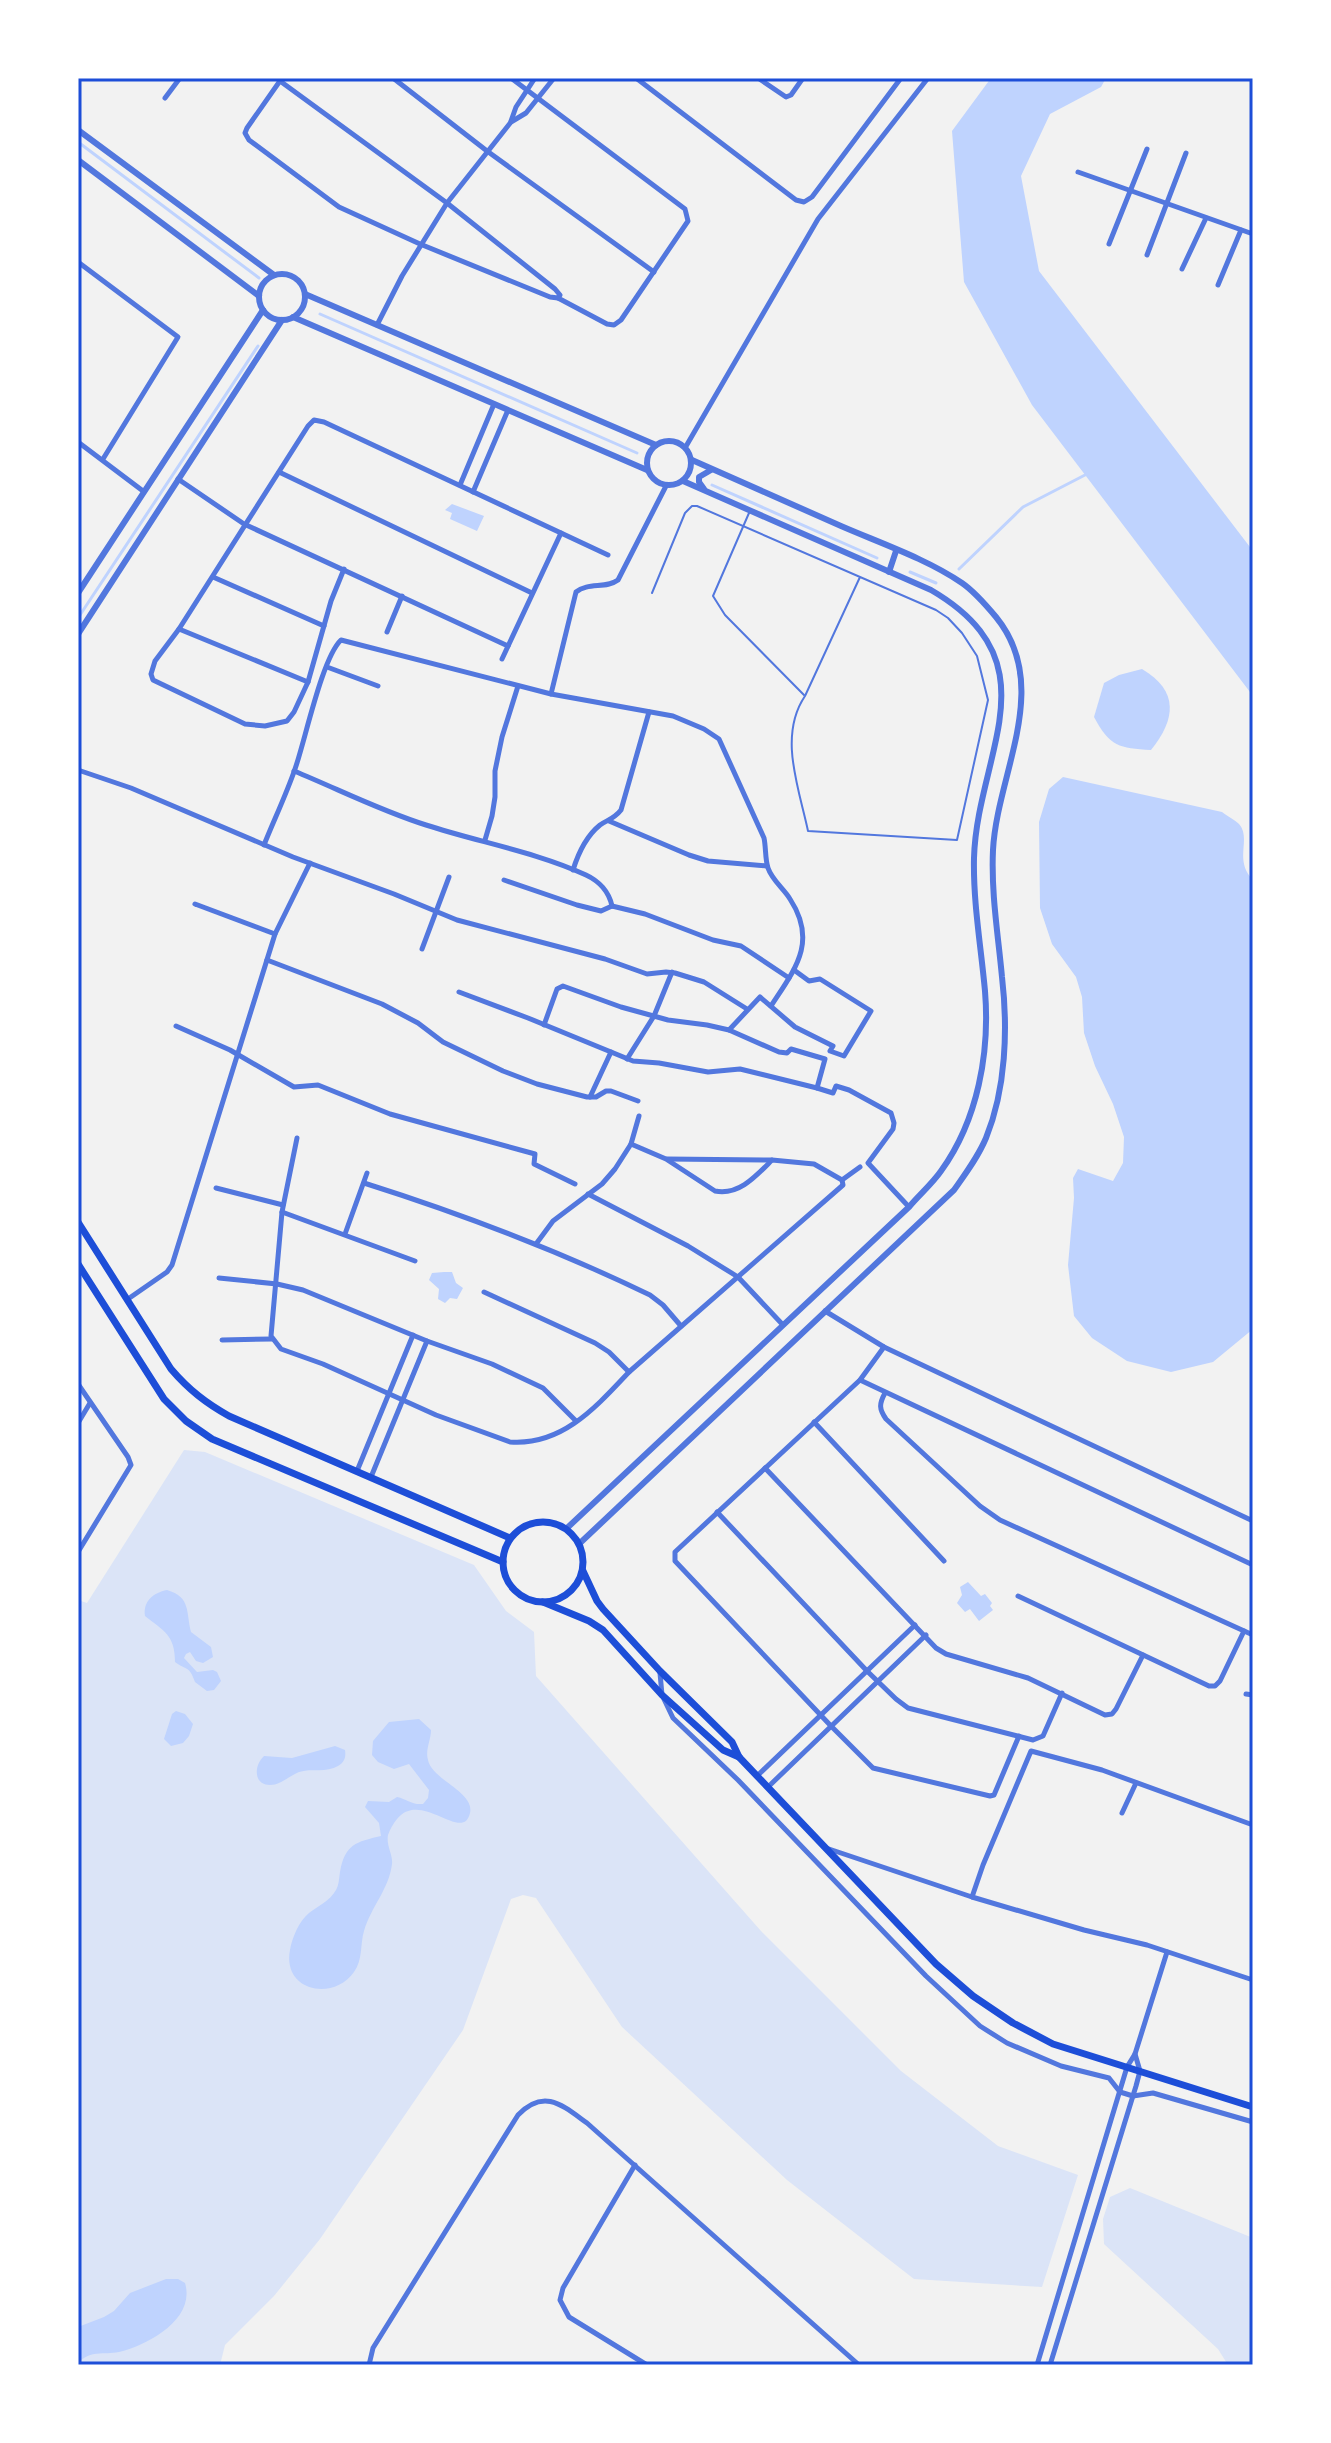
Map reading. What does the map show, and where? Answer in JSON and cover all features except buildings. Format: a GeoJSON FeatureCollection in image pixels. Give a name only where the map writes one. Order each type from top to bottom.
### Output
{"type":"FeatureCollection","features":[{"type":"Feature","properties":{"kind":"main road"},"geometry":{"type":"LineString","coordinates":[[78,1222],[171,1369],[205,1403],[510,1538]]}},
{"type":"Feature","properties":{"kind":"main road"},"geometry":{"type":"LineString","coordinates":[[78,1264],[164,1399],[186,1421],[212,1439],[503,1562]]}},
{"type":"Feature","properties":{"kind":"main road"},"geometry":{"type":"LineString","coordinates":[[543,1602],[557,1600],[578,1583],[583,1571],[583,1557],[579,1544],[566,1529],[555,1523],[542,1522],[519,1529],[510,1538],[503,1553],[505,1574],[510,1585],[531,1600],[589,1621],[603,1630],[662,1695],[723,1750],[739,1757]]}},
{"type":"Feature","properties":{"kind":"main road"},"geometry":{"type":"LineString","coordinates":[[583,1571],[597,1601],[660,1671],[732,1742],[739,1757],[936,1964],[973,1996],[1013,2023],[1053,2044],[1253,2107]]}},
{"type":"Feature","properties":{"kind":"street"},"geometry":{"type":"LineString","coordinates":[[165,98],[180,78]]}},
{"type":"Feature","properties":{"kind":"street"},"geometry":{"type":"LineString","coordinates":[[393,78],[487,151],[654,272]]}},
{"type":"Feature","properties":{"kind":"street"},"geometry":{"type":"LineString","coordinates":[[511,78],[685,209],[689,216],[621,320],[614,325],[558,298],[420,244],[339,207],[249,140],[245,133],[281,80],[447,203],[555,289],[560,295],[558,298]]}},
{"type":"Feature","properties":{"kind":"street"},"geometry":{"type":"LineString","coordinates":[[511,122],[516,107],[535,78]]}},
{"type":"Feature","properties":{"kind":"street"},"geometry":{"type":"LineString","coordinates":[[377,325],[420,244],[447,203],[511,122],[526,113],[554,78]]}},
{"type":"Feature","properties":{"kind":"street"},"geometry":{"type":"LineString","coordinates":[[636,78],[796,200],[804,202],[812,197],[901,78]]}},
{"type":"Feature","properties":{"kind":"street"},"geometry":{"type":"LineString","coordinates":[[758,78],[786,97],[803,78]]}},
{"type":"Feature","properties":{"kind":"street"},"geometry":{"type":"LineString","coordinates":[[685,448],[818,219],[928,78]]}},
{"type":"Feature","properties":{"kind":"street"},"geometry":{"type":"LineString","coordinates":[[78,130],[274,275]]}},
{"type":"Feature","properties":{"kind":"street"},"geometry":{"type":"LineString","coordinates":[[1109,244],[1147,149]]}},
{"type":"Feature","properties":{"kind":"street"},"geometry":{"type":"LineString","coordinates":[[1147,255],[1186,153]]}},
{"type":"Feature","properties":{"kind":"street"},"geometry":{"type":"LineString","coordinates":[[78,160],[259,296]]}},
{"type":"Feature","properties":{"kind":"street"},"geometry":{"type":"LineString","coordinates":[[1078,172],[1253,234]]}},
{"type":"Feature","properties":{"kind":"street"},"geometry":{"type":"LineString","coordinates":[[1182,269],[1206,218]]}},
{"type":"Feature","properties":{"kind":"street"},"geometry":{"type":"LineString","coordinates":[[1218,285],[1241,230]]}},
{"type":"Feature","properties":{"kind":"street"},"geometry":{"type":"LineString","coordinates":[[78,262],[178,337],[103,459]]}},
{"type":"Feature","properties":{"kind":"street"},"geometry":{"type":"LineString","coordinates":[[288,274],[300,281],[305,294],[303,307],[293,317],[282,320],[263,310],[259,296],[263,283],[274,275],[288,274]]}},
{"type":"Feature","properties":{"kind":"street"},"geometry":{"type":"LineString","coordinates":[[305,294],[656,445]]}},
{"type":"Feature","properties":{"kind":"street"},"geometry":{"type":"LineString","coordinates":[[78,593],[263,310]]}},
{"type":"Feature","properties":{"kind":"street"},"geometry":{"type":"LineString","coordinates":[[293,317],[647,470]]}},
{"type":"Feature","properties":{"kind":"street"},"geometry":{"type":"LineString","coordinates":[[78,634],[282,320]]}},
{"type":"Feature","properties":{"kind":"street"},"geometry":{"type":"LineString","coordinates":[[460,485],[494,404]]}},
{"type":"Feature","properties":{"kind":"street"},"geometry":{"type":"LineString","coordinates":[[473,492],[508,410]]}},
{"type":"Feature","properties":{"kind":"street"},"geometry":{"type":"LineString","coordinates":[[344,569],[308,682],[287,721],[265,726],[245,724],[153,680],[151,674],[155,661],[179,629],[314,420],[608,555]]}},
{"type":"Feature","properties":{"kind":"street"},"geometry":{"type":"LineString","coordinates":[[673,441],[685,448],[692,460],[691,471],[683,481],[666,486],[652,478],[647,470],[647,459],[656,445],[673,441]]}},
{"type":"Feature","properties":{"kind":"street"},"geometry":{"type":"LineString","coordinates":[[78,442],[143,491]]}},
{"type":"Feature","properties":{"kind":"street"},"geometry":{"type":"LineString","coordinates":[[579,1544],[938,1206],[967,1172],[985,1139],[996,1108],[1003,1060],[1003,980],[993,899],[993,850],[997,815],[1020,720],[1022,687],[1011,642],[998,620],[962,583],[692,460]]}},
{"type":"Feature","properties":{"kind":"street"},"geometry":{"type":"LineString","coordinates":[[704,489],[699,482],[700,475],[713,469]]}},
{"type":"Feature","properties":{"kind":"street"},"geometry":{"type":"LineString","coordinates":[[279,472],[532,593]]}},
{"type":"Feature","properties":{"kind":"street"},"geometry":{"type":"LineString","coordinates":[[177,479],[244,524],[508,646]]}},
{"type":"Feature","properties":{"kind":"street"},"geometry":{"type":"LineString","coordinates":[[566,1529],[909,1207],[941,1171],[973,1107],[986,1029],[974,853],[981,806],[1002,717],[1002,696],[998,671],[979,630],[948,600],[683,481]]}},
{"type":"Feature","properties":{"kind":"street"},"geometry":{"type":"LineString","coordinates":[[551,694],[576,592],[580,588],[615,584],[666,486]]}},
{"type":"Feature","properties":{"kind":"street"},"geometry":{"type":"LineString","coordinates":[[502,659],[561,533]]}},
{"type":"Feature","properties":{"kind":"street"},"geometry":{"type":"LineString","coordinates":[[889,572],[896,551]]}},
{"type":"Feature","properties":{"kind":"street"},"geometry":{"type":"LineString","coordinates":[[213,577],[324,626]]}},
{"type":"Feature","properties":{"kind":"street"},"geometry":{"type":"LineString","coordinates":[[387,632],[402,596]]}},
{"type":"Feature","properties":{"kind":"street"},"geometry":{"type":"LineString","coordinates":[[179,629],[308,682]]}},
{"type":"Feature","properties":{"kind":"street"},"geometry":{"type":"LineString","coordinates":[[264,845],[294,771],[335,646],[344,640],[551,694],[673,716],[719,739],[764,838],[767,866],[792,901],[805,934],[803,951],[771,1006]]}},
{"type":"Feature","properties":{"kind":"street"},"geometry":{"type":"LineString","coordinates":[[327,667],[378,686]]}},
{"type":"Feature","properties":{"kind":"street"},"geometry":{"type":"LineString","coordinates":[[485,840],[494,807],[495,771],[502,737],[518,686]]}},
{"type":"Feature","properties":{"kind":"street"},"geometry":{"type":"LineString","coordinates":[[573,870],[580,848],[600,825],[621,810],[649,712]]}},
{"type":"Feature","properties":{"kind":"street"},"geometry":{"type":"LineString","coordinates":[[78,770],[131,788],[264,845],[436,912],[642,972],[672,972],[704,982],[747,1009]]}},
{"type":"Feature","properties":{"kind":"street"},"geometry":{"type":"LineString","coordinates":[[294,771],[425,825],[485,840],[587,875],[601,885],[610,897],[612,906]]}},
{"type":"Feature","properties":{"kind":"street"},"geometry":{"type":"LineString","coordinates":[[609,821],[708,861],[767,866]]}},
{"type":"Feature","properties":{"kind":"street"},"geometry":{"type":"LineString","coordinates":[[128,1299],[167,1272],[172,1265],[275,934],[310,863]]}},
{"type":"Feature","properties":{"kind":"street"},"geometry":{"type":"LineString","coordinates":[[422,949],[449,877]]}},
{"type":"Feature","properties":{"kind":"street"},"geometry":{"type":"LineString","coordinates":[[504,880],[601,911],[612,906],[645,914],[713,940],[741,946],[789,978]]}},
{"type":"Feature","properties":{"kind":"street"},"geometry":{"type":"LineString","coordinates":[[195,904],[275,934]]}},
{"type":"Feature","properties":{"kind":"street"},"geometry":{"type":"LineString","coordinates":[[267,960],[382,1004],[418,1023],[443,1042],[537,1084],[590,1097],[606,1091],[638,1101]]}},
{"type":"Feature","properties":{"kind":"street"},"geometry":{"type":"LineString","coordinates":[[794,970],[809,981],[820,979],[871,1011],[844,1056],[830,1051]]}},
{"type":"Feature","properties":{"kind":"street"},"geometry":{"type":"LineString","coordinates":[[627,1059],[654,1016],[672,972]]}},
{"type":"Feature","properties":{"kind":"street"},"geometry":{"type":"LineString","coordinates":[[544,1025],[557,989],[563,986],[654,1016],[729,1030],[779,1052],[787,1053],[791,1049],[825,1059]]}},
{"type":"Feature","properties":{"kind":"street"},"geometry":{"type":"LineString","coordinates":[[459,992],[627,1059],[708,1072],[740,1069],[833,1093],[836,1086],[849,1090],[891,1113],[893,1129],[868,1163],[909,1207]]}},
{"type":"Feature","properties":{"kind":"street"},"geometry":{"type":"LineString","coordinates":[[729,1030],[759,997],[795,1027],[833,1046],[825,1059],[817,1088]]}},
{"type":"Feature","properties":{"kind":"street"},"geometry":{"type":"LineString","coordinates":[[176,1026],[237,1054],[294,1087],[318,1085],[390,1114],[535,1154],[534,1164],[575,1184]]}},
{"type":"Feature","properties":{"kind":"street"},"geometry":{"type":"LineString","coordinates":[[590,1097],[611,1052]]}},
{"type":"Feature","properties":{"kind":"street"},"geometry":{"type":"LineString","coordinates":[[536,1244],[553,1221],[602,1184],[615,1169],[631,1144],[639,1116]]}},
{"type":"Feature","properties":{"kind":"street"},"geometry":{"type":"LineString","coordinates":[[297,1138],[282,1208],[272,1339],[281,1349],[323,1364],[436,1415],[510,1442],[540,1441],[554,1436],[602,1401],[629,1372],[842,1187],[842,1180]]}},
{"type":"Feature","properties":{"kind":"street"},"geometry":{"type":"LineString","coordinates":[[631,1144],[666,1159],[715,1191],[724,1193],[741,1187],[772,1160]]}},
{"type":"Feature","properties":{"kind":"street"},"geometry":{"type":"LineString","coordinates":[[666,1159],[772,1160],[814,1164],[842,1180]]}},
{"type":"Feature","properties":{"kind":"street"},"geometry":{"type":"LineString","coordinates":[[842,1180],[860,1167]]}},
{"type":"Feature","properties":{"kind":"street"},"geometry":{"type":"LineString","coordinates":[[345,1234],[367,1173]]}},
{"type":"Feature","properties":{"kind":"street"},"geometry":{"type":"LineString","coordinates":[[364,1183],[443,1208],[536,1244],[650,1295],[681,1326]]}},
{"type":"Feature","properties":{"kind":"street"},"geometry":{"type":"LineString","coordinates":[[216,1188],[282,1208],[415,1261]]}},
{"type":"Feature","properties":{"kind":"street"},"geometry":{"type":"LineString","coordinates":[[588,1194],[688,1246],[738,1277],[783,1325]]}},
{"type":"Feature","properties":{"kind":"street"},"geometry":{"type":"LineString","coordinates":[[219,1278],[303,1290],[492,1364],[551,1393],[576,1421]]}},
{"type":"Feature","properties":{"kind":"street"},"geometry":{"type":"LineString","coordinates":[[484,1292],[595,1343],[629,1372]]}},
{"type":"Feature","properties":{"kind":"street"},"geometry":{"type":"LineString","coordinates":[[825,1311],[884,1347],[1253,1521]]}},
{"type":"Feature","properties":{"kind":"street"},"geometry":{"type":"LineString","coordinates":[[357,1471],[413,1334]]}},
{"type":"Feature","properties":{"kind":"street"},"geometry":{"type":"LineString","coordinates":[[222,1340],[272,1339]]}},
{"type":"Feature","properties":{"kind":"street"},"geometry":{"type":"LineString","coordinates":[[371,1477],[427,1341]]}},
{"type":"Feature","properties":{"kind":"street"},"geometry":{"type":"LineString","coordinates":[[884,1347],[860,1380],[675,1552],[675,1561],[873,1768],[990,1796],[997,1793],[1019,1736]]}},
{"type":"Feature","properties":{"kind":"street"},"geometry":{"type":"LineString","coordinates":[[860,1380],[1253,1565]]}},
{"type":"Feature","properties":{"kind":"street"},"geometry":{"type":"LineString","coordinates":[[78,1384],[131,1465],[78,1552]]}},
{"type":"Feature","properties":{"kind":"street"},"geometry":{"type":"LineString","coordinates":[[885,1393],[880,1411],[886,1419],[980,1506],[1000,1520],[1253,1635]]}},
{"type":"Feature","properties":{"kind":"street"},"geometry":{"type":"LineString","coordinates":[[78,1423],[90,1403]]}},
{"type":"Feature","properties":{"kind":"street"},"geometry":{"type":"LineString","coordinates":[[814,1422],[944,1561]]}},
{"type":"Feature","properties":{"kind":"street"},"geometry":{"type":"LineString","coordinates":[[765,1468],[936,1648],[946,1654],[1016,1674],[1101,1714],[1112,1714],[1143,1655]]}},
{"type":"Feature","properties":{"kind":"street"},"geometry":{"type":"LineString","coordinates":[[717,1512],[867,1671],[908,1708],[1033,1740],[1043,1736],[1062,1693]]}},
{"type":"Feature","properties":{"kind":"street"},"geometry":{"type":"LineString","coordinates":[[1018,1596],[1209,1686],[1215,1686],[1220,1681],[1244,1631]]}},
{"type":"Feature","properties":{"kind":"street"},"geometry":{"type":"LineString","coordinates":[[757,1776],[915,1624]]}},
{"type":"Feature","properties":{"kind":"street"},"geometry":{"type":"LineString","coordinates":[[768,1787],[926,1635]]}},
{"type":"Feature","properties":{"kind":"street"},"geometry":{"type":"LineString","coordinates":[[660,1671],[662,1695],[673,1718],[738,1780],[949,1999],[980,2026],[1007,2043],[1061,2066],[1109,2078],[1120,2092],[1133,2096],[1153,2093],[1253,2122]]}},
{"type":"Feature","properties":{"kind":"street"},"geometry":{"type":"LineString","coordinates":[[972,1897],[1029,1752],[1102,1770],[1253,1825]]}},
{"type":"Feature","properties":{"kind":"street"},"geometry":{"type":"LineString","coordinates":[[1122,1813],[1136,1783]]}},
{"type":"Feature","properties":{"kind":"street"},"geometry":{"type":"LineString","coordinates":[[826,1848],[972,1897],[1167,1952],[1253,1980]]}},
{"type":"Feature","properties":{"kind":"street"},"geometry":{"type":"LineString","coordinates":[[1037,2365],[1127,2067],[1135,2054],[1167,1952]]}},
{"type":"Feature","properties":{"kind":"street"},"geometry":{"type":"LineString","coordinates":[[1050,2365],[1140,2071],[1135,2054]]}},
{"type":"Feature","properties":{"kind":"street"},"geometry":{"type":"LineString","coordinates":[[369,2365],[373,2348],[518,2115],[527,2106],[544,2100],[559,2103],[587,2123],[859,2365]]}},
{"type":"Feature","properties":{"kind":"street"},"geometry":{"type":"LineString","coordinates":[[635,2165],[563,2288],[560,2300],[569,2317],[647,2365]]}},
{"type":"Feature","properties":{"kind":"lane"},"geometry":{"type":"LineString","coordinates":[[652,593],[687,510],[697,506],[936,610],[948,618],[977,656],[988,700],[957,840],[808,831],[792,758],[793,720],[860,577]]}},
{"type":"Feature","properties":{"kind":"lane"},"geometry":{"type":"LineString","coordinates":[[750,510],[713,596],[725,615],[805,696]]}},
{"type":"Feature","properties":{"kind":"shaded area"},"geometry":{"type":"Polygon","coordinates":[[[184,1450],[205,1452],[474,1565],[506,1611],[534,1632],[536,1676],[761,1931],[901,2071],[998,2146],[1078,2175],[1042,2287],[914,2279],[787,2180],[622,2027],[536,1898],[523,1895],[511,1899],[463,2030],[320,2239],[274,2296],[225,2345],[220,2365],[78,2365],[78,1600],[87,1603],[184,1450]]]}},
{"type":"Feature","properties":{"kind":"shaded area"},"geometry":{"type":"Polygon","coordinates":[[[1130,2188],[1253,2238],[1253,2365],[1228,2365],[1218,2349],[1104,2244],[1103,2219],[1110,2197],[1130,2188]]]}},
{"type":"Feature","properties":{"kind":"water"},"geometry":{"type":"Polygon","coordinates":[[[991,78],[1106,78],[1101,87],[1050,114],[1021,176],[1039,271],[1253,551],[1253,696],[1032,405],[964,282],[952,131],[991,78]]]}},
{"type":"Feature","properties":{"kind":"water"},"geometry":{"type":"Polygon","coordinates":[[[452,504],[484,516],[477,531],[450,519],[452,513],[445,510],[452,504]]]}},
{"type":"Feature","properties":{"kind":"water"},"geometry":{"type":"Polygon","coordinates":[[[1142,669],[1163,687],[1170,706],[1165,727],[1151,750],[1116,744],[1105,735],[1094,717],[1104,683],[1142,669]]]}},
{"type":"Feature","properties":{"kind":"water"},"geometry":{"type":"Polygon","coordinates":[[[1063,777],[1222,812],[1243,830],[1244,865],[1253,880],[1253,1329],[1213,1362],[1171,1372],[1127,1361],[1092,1338],[1074,1316],[1068,1265],[1073,1178],[1078,1169],[1113,1181],[1123,1163],[1124,1137],[1084,1033],[1082,997],[1076,977],[1052,944],[1040,908],[1039,822],[1049,789],[1063,777]]]}},
{"type":"Feature","properties":{"kind":"water"},"geometry":{"type":"Polygon","coordinates":[[[452,1272],[456,1283],[463,1288],[457,1299],[450,1298],[445,1303],[438,1299],[439,1289],[429,1280],[432,1273],[452,1272]]]}},
{"type":"Feature","properties":{"kind":"water"},"geometry":{"type":"Polygon","coordinates":[[[968,1582],[992,1603],[990,1606],[993,1610],[979,1621],[970,1609],[965,1612],[957,1603],[962,1595],[960,1587],[968,1582]]]}},
{"type":"Feature","properties":{"kind":"water"},"geometry":{"type":"Polygon","coordinates":[[[167,1590],[184,1601],[191,1632],[211,1647],[213,1657],[203,1663],[196,1661],[190,1652],[184,1658],[197,1672],[217,1672],[221,1681],[214,1690],[207,1691],[195,1682],[189,1671],[175,1662],[171,1640],[145,1616],[150,1598],[167,1590]]]}},
{"type":"Feature","properties":{"kind":"water"},"geometry":{"type":"Polygon","coordinates":[[[176,1711],[185,1714],[193,1724],[183,1743],[171,1746],[164,1739],[172,1714],[176,1711]]]}},
{"type":"Feature","properties":{"kind":"water"},"geometry":{"type":"Polygon","coordinates":[[[419,1719],[431,1730],[427,1752],[431,1767],[466,1799],[470,1813],[466,1821],[459,1823],[418,1810],[407,1811],[397,1819],[388,1835],[392,1860],[390,1873],[367,1922],[357,1967],[345,1981],[334,1987],[311,1988],[294,1975],[290,1964],[292,1940],[305,1916],[336,1890],[342,1863],[349,1850],[358,1843],[381,1836],[379,1823],[365,1807],[368,1801],[389,1802],[397,1797],[423,1804],[428,1798],[429,1790],[409,1764],[394,1769],[378,1762],[372,1755],[373,1741],[389,1722],[419,1719]]]}},
{"type":"Feature","properties":{"kind":"water"},"geometry":{"type":"Polygon","coordinates":[[[335,1746],[345,1750],[345,1755],[342,1763],[334,1768],[299,1772],[274,1785],[264,1784],[258,1778],[257,1769],[264,1756],[292,1758],[335,1746]]]}},
{"type":"Feature","properties":{"kind":"water"},"geometry":{"type":"Polygon","coordinates":[[[166,2279],[178,2279],[185,2283],[187,2296],[177,2319],[156,2337],[131,2349],[92,2355],[78,2363],[78,2327],[114,2311],[130,2293],[166,2279]]]}},
{"type":"Feature","properties":{"kind":"waterway"},"geometry":{"type":"LineString","coordinates":[[78,142],[259,278]]}},
{"type":"Feature","properties":{"kind":"waterway"},"geometry":{"type":"LineString","coordinates":[[320,314],[637,453]]}},
{"type":"Feature","properties":{"kind":"waterway"},"geometry":{"type":"LineString","coordinates":[[78,618],[258,346]]}},
{"type":"Feature","properties":{"kind":"waterway"},"geometry":{"type":"LineString","coordinates":[[959,569],[1023,507],[1085,475]]}},
{"type":"Feature","properties":{"kind":"waterway"},"geometry":{"type":"LineString","coordinates":[[712,485],[877,558]]}},
{"type":"Feature","properties":{"kind":"waterway"},"geometry":{"type":"LineString","coordinates":[[910,572],[936,583]]}}]}
